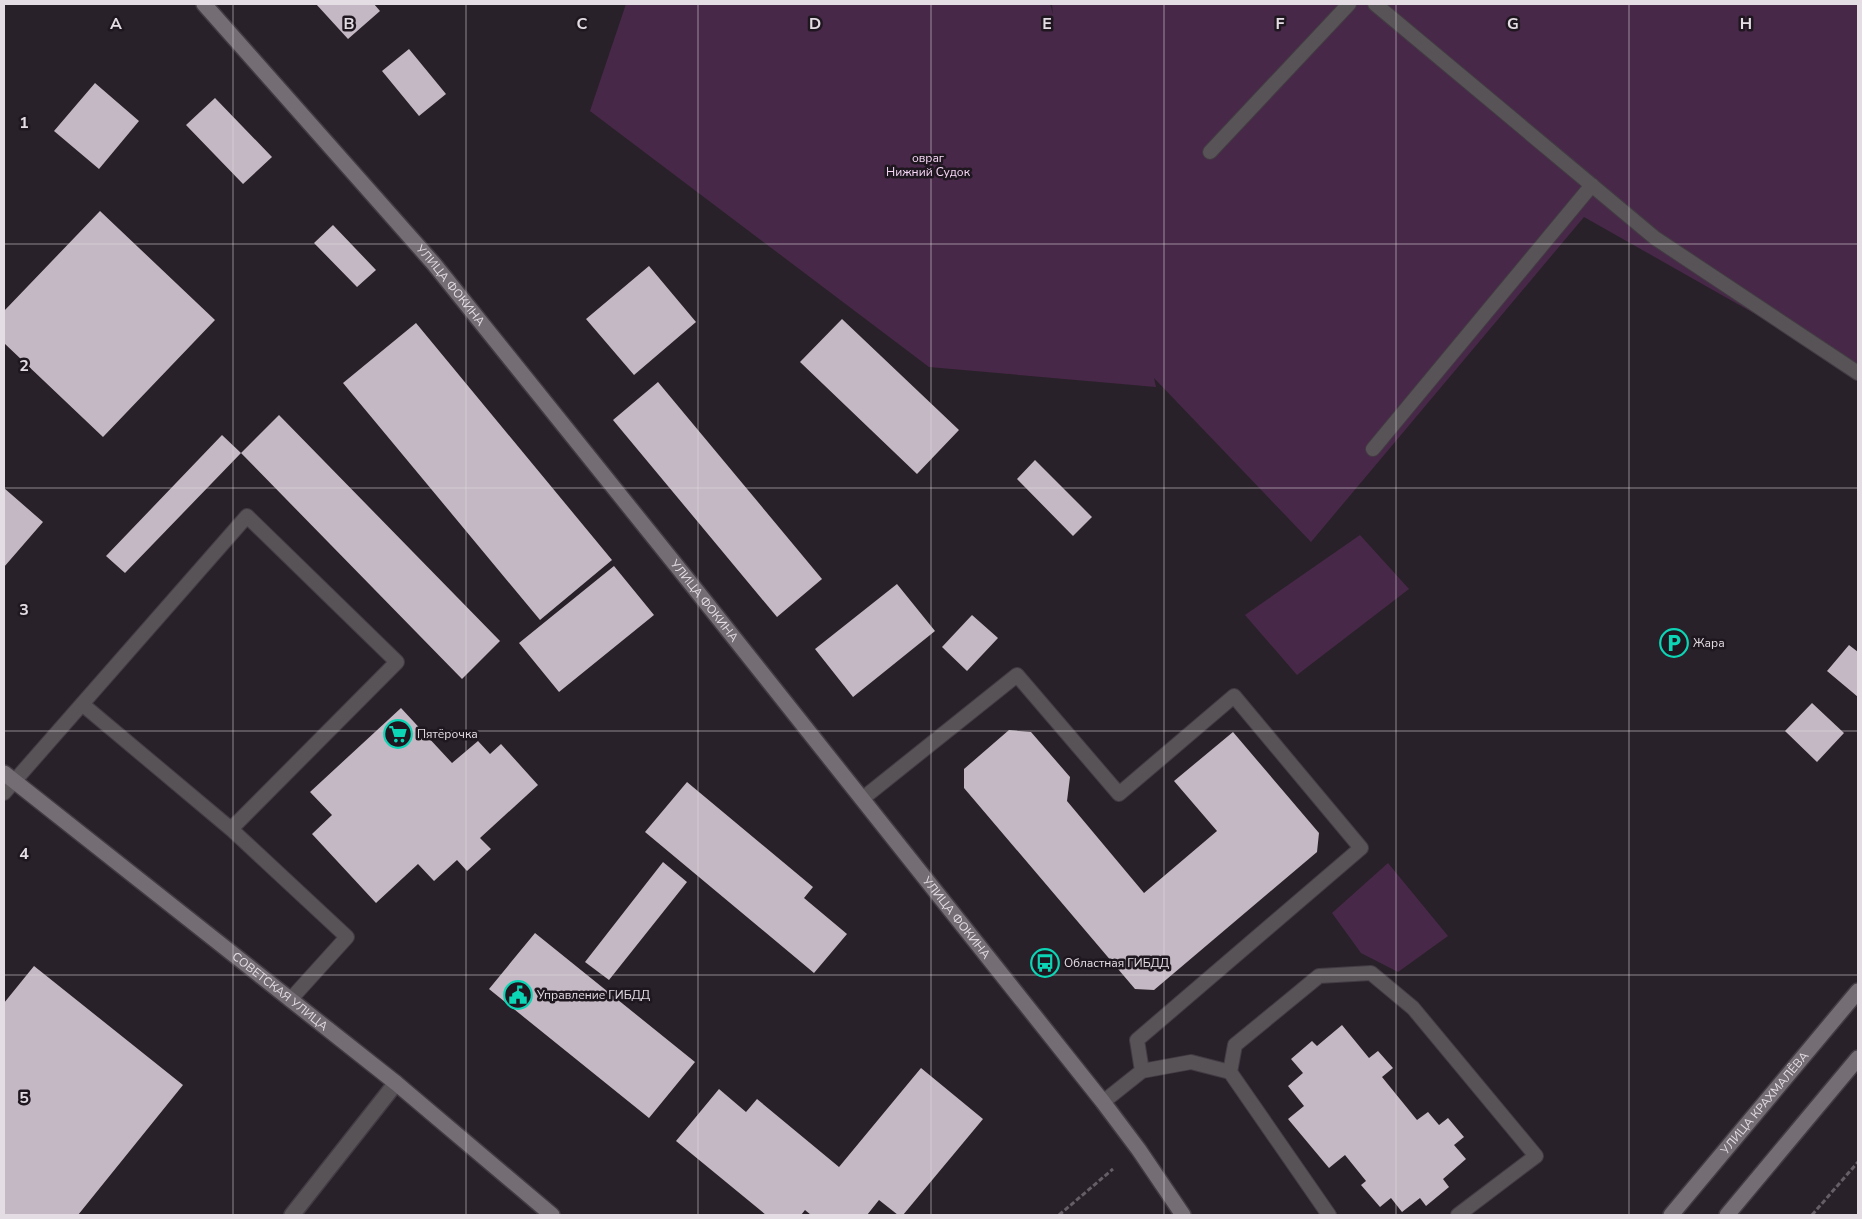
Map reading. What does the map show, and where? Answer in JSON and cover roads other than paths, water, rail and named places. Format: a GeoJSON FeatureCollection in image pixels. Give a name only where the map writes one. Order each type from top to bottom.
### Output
{"type":"FeatureCollection","features":[{"type":"Feature","properties":{"kind":"main road","name":"УЛИЦА ФОКИНА"},"geometry":{"type":"LineString","coordinates":[[204,4],[434,264],[1103,1102],[1139,1150],[1183,1215]]}},
{"type":"Feature","properties":{"kind":"main road","name":"СОВЕТСКАЯ УЛИЦА"},"geometry":{"type":"LineString","coordinates":[[7,783],[396,1082],[552,1215]]}},
{"type":"Feature","properties":{"kind":"main road","name":"УЛИЦА КРАХМАЛЁВА"},"geometry":{"type":"LineString","coordinates":[[1671,1215],[1858,991]]}},
{"type":"Feature","properties":{"kind":"main road"},"geometry":{"type":"LineString","coordinates":[[1727,1215],[1858,1058]]}},
{"type":"Feature","properties":{"kind":"street"},"geometry":{"type":"LineString","coordinates":[[292,1215],[396,1082]]}},
{"type":"Feature","properties":{"kind":"lane"},"geometry":{"type":"LineString","coordinates":[[1210,152],[1349,4]]}},
{"type":"Feature","properties":{"kind":"lane"},"geometry":{"type":"LineString","coordinates":[[1375,4],[1655,238],[1858,373]]}},
{"type":"Feature","properties":{"kind":"lane"},"geometry":{"type":"LineString","coordinates":[[1373,449],[1592,185]]}},
{"type":"Feature","properties":{"kind":"lane"},"geometry":{"type":"LineString","coordinates":[[7,783],[82,704],[247,516],[397,662],[231,829]]}},
{"type":"Feature","properties":{"kind":"lane"},"geometry":{"type":"LineString","coordinates":[[862,799],[1017,675],[1119,794],[1234,696],[1361,848],[1137,1040],[1142,1071]]}},
{"type":"Feature","properties":{"kind":"lane"},"geometry":{"type":"LineString","coordinates":[[82,704],[231,829],[347,936],[290,1000]]}},
{"type":"Feature","properties":{"kind":"lane"},"geometry":{"type":"LineString","coordinates":[[1230,1072],[1235,1045],[1319,976],[1371,974],[1414,1008],[1536,1156],[1458,1215]]}},
{"type":"Feature","properties":{"kind":"lane"},"geometry":{"type":"LineString","coordinates":[[1103,1102],[1142,1071],[1191,1062],[1230,1072],[1329,1215]]}},
{"type":"Feature","properties":{"kind":"place","name":"Жара"},"geometry":{"type":"Point","coordinates":[1674,643]}},
{"type":"Feature","properties":{"kind":"place","name":"Пятёрочка"},"geometry":{"type":"Point","coordinates":[398,734]}},
{"type":"Feature","properties":{"kind":"place","name":"Областная ГИБДД"},"geometry":{"type":"Point","coordinates":[1045,963]}},
{"type":"Feature","properties":{"kind":"place","name":"Управление ГИБДД"},"geometry":{"type":"Point","coordinates":[518,995]}},
{"type":"Feature","properties":{"kind":"park label","name":"овраг Нижний Судок"},"geometry":{"type":"Point","coordinates":[928,165]}}]}
